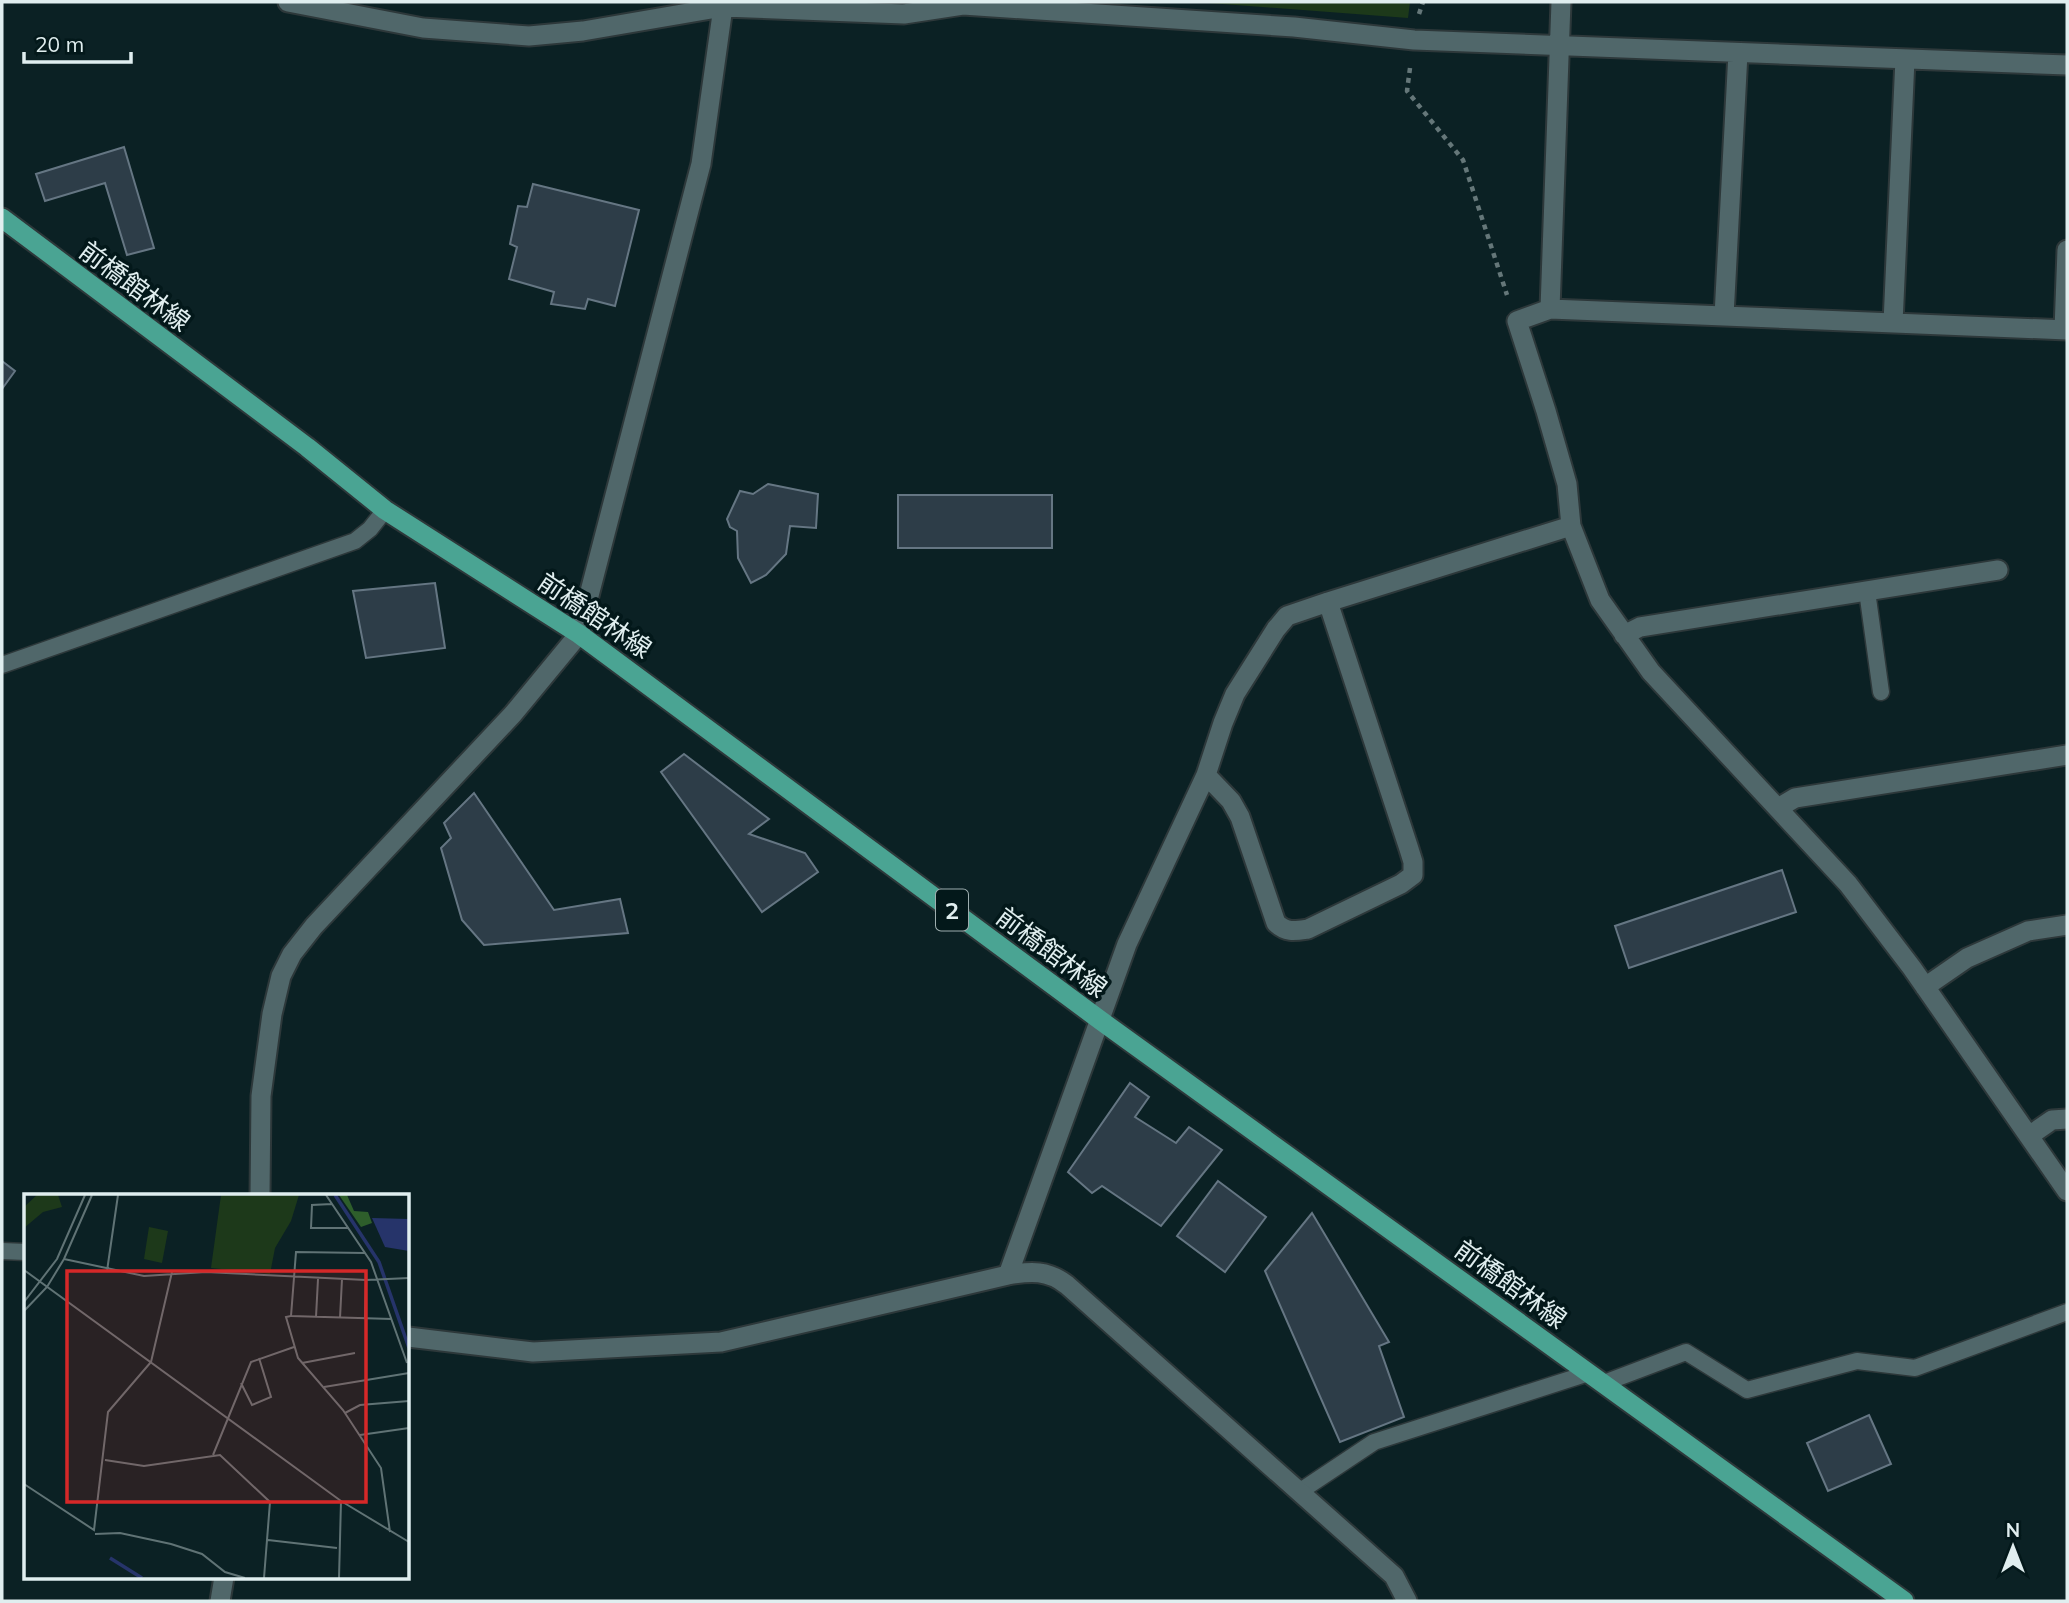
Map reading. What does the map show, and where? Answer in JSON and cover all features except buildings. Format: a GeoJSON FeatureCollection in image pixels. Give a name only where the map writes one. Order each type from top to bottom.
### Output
{"type":"FeatureCollection","features":[{"type":"Feature","properties":{"kind":"main road","name":"前橋館林線"},"geometry":{"type":"LineString","coordinates":[[2,218],[307,447],[385,510],[579,634],[1100,1020],[1899,1600]]}},
{"type":"Feature","properties":{"kind":"street"},"geometry":{"type":"LineString","coordinates":[[288,2],[423,28],[529,36],[583,31],[723,4],[904,14],[964,4],[1294,27],[1413,40],[2067,65]]}},
{"type":"Feature","properties":{"kind":"street"},"geometry":{"type":"LineString","coordinates":[[1550,309],[1561,2]]}},
{"type":"Feature","properties":{"kind":"street"},"geometry":{"type":"LineString","coordinates":[[260,1194],[261,1096],[272,1013],[281,976],[292,954],[314,926],[513,714],[579,634],[701,164],[723,4]]}},
{"type":"Feature","properties":{"kind":"street"},"geometry":{"type":"LineString","coordinates":[[1724,316],[1738,53]]}},
{"type":"Feature","properties":{"kind":"street"},"geometry":{"type":"LineString","coordinates":[[1893,323],[1905,59]]}},
{"type":"Feature","properties":{"kind":"street"},"geometry":{"type":"LineString","coordinates":[[2067,250],[2066,330],[1550,309],[1517,321],[1567,484],[1572,526],[1600,600],[1651,672],[1848,884],[1925,987],[2067,1191]]}},
{"type":"Feature","properties":{"kind":"street"},"geometry":{"type":"LineString","coordinates":[[1008,1275],[1127,944],[1206,775],[1235,694],[1276,629],[1287,616],[1572,526]]}},
{"type":"Feature","properties":{"kind":"street"},"geometry":{"type":"LineString","coordinates":[[1624,635],[1640,627],[1998,570]]}},
{"type":"Feature","properties":{"kind":"street"},"geometry":{"type":"LineString","coordinates":[[1206,775],[1231,801],[1240,817],[1276,923],[1283,929],[1294,932],[1308,929],[1401,884],[1413,875],[1409,849],[1328,602]]}},
{"type":"Feature","properties":{"kind":"street"},"geometry":{"type":"LineString","coordinates":[[1778,808],[1795,798],[2067,755]]}},
{"type":"Feature","properties":{"kind":"street"},"geometry":{"type":"LineString","coordinates":[[1925,987],[1967,958],[2028,930],[2067,925]]}},
{"type":"Feature","properties":{"kind":"street"},"geometry":{"type":"LineString","coordinates":[[2029,1136],[2052,1120],[2067,1119]]}},
{"type":"Feature","properties":{"kind":"street"},"geometry":{"type":"LineString","coordinates":[[410,1337],[533,1352],[721,1342],[1033,1270],[1058,1277],[1394,1576],[1407,1601]]}},
{"type":"Feature","properties":{"kind":"street"},"geometry":{"type":"LineString","coordinates":[[220,1601],[223,1578]]}},
{"type":"Feature","properties":{"kind":"lane"},"geometry":{"type":"LineString","coordinates":[[2,665],[355,541],[370,529],[385,510]]}},
{"type":"Feature","properties":{"kind":"lane"},"geometry":{"type":"LineString","coordinates":[[1867,591],[1881,692]]}},
{"type":"Feature","properties":{"kind":"lane"},"geometry":{"type":"LineString","coordinates":[[2,1251],[24,1252]]}},
{"type":"Feature","properties":{"kind":"lane"},"geometry":{"type":"LineString","coordinates":[[1299,1492],[1374,1442],[1686,1352],[1746,1390],[1857,1361],[1915,1368],[2067,1312]]}},
{"type":"Feature","properties":{"kind":"path"},"geometry":{"type":"LineString","coordinates":[[1419,12],[1423,2]]}},
{"type":"Feature","properties":{"kind":"path"},"geometry":{"type":"LineString","coordinates":[[1407,91],[1462,160],[1503,284]]}},
{"type":"Feature","properties":{"kind":"green space"},"geometry":{"type":"Polygon","coordinates":[[[1196,2],[1410,2],[1408,18],[1196,2]]]}}]}
